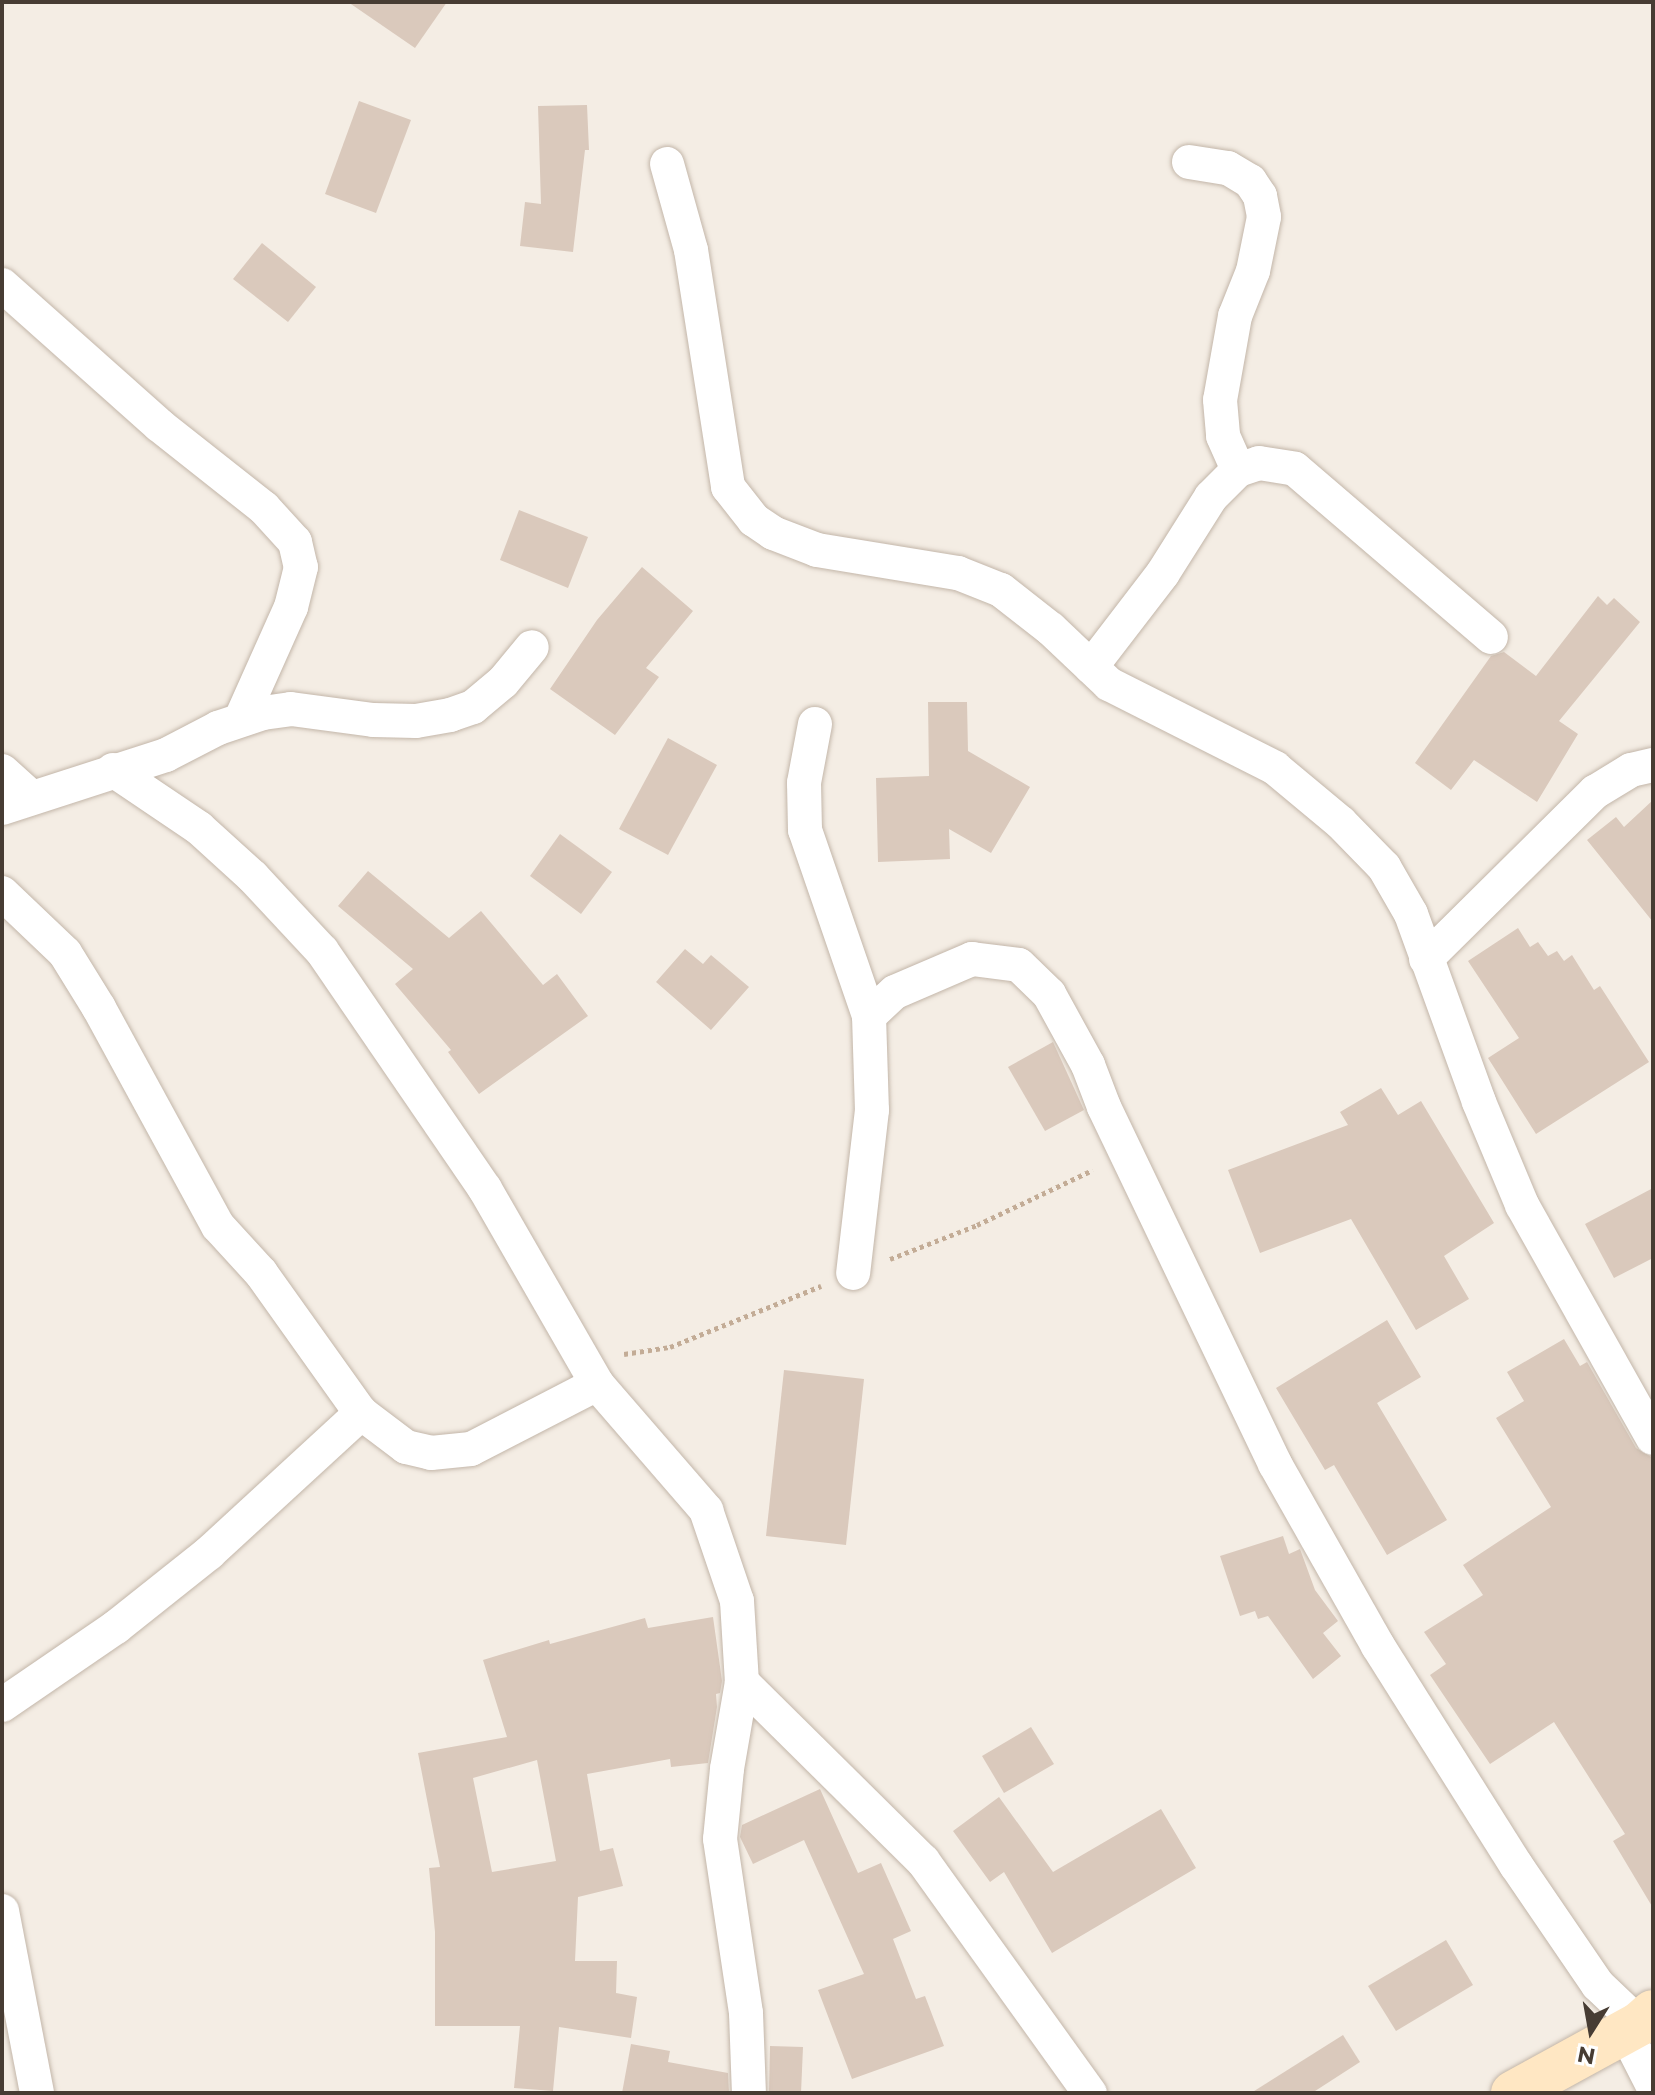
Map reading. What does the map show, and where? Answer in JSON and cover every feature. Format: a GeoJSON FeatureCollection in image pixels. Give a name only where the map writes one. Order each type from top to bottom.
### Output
{"type":"FeatureCollection","features":[{"type":"Feature","properties":{"kind":"street"},"geometry":{"type":"LineString","coordinates":[[1189,162],[1228,168],[1250,181],[1260,196],[1264,217],[1253,271],[1235,316],[1220,400],[1223,436],[1238,470]]}},
{"type":"Feature","properties":{"kind":"street"},"geometry":{"type":"LineString","coordinates":[[667,164],[691,250],[728,487],[754,520],[773,533],[817,550],[958,573],[1001,590],[1051,629],[1109,684],[1275,768],[1341,823],[1384,867],[1411,914],[1522,1205],[1653,1438]]}},
{"type":"Feature","properties":{"kind":"street"},"geometry":{"type":"LineString","coordinates":[[2,285],[159,425],[264,508],[295,542],[301,567],[291,607],[241,719]]}},
{"type":"Feature","properties":{"kind":"street"},"geometry":{"type":"LineString","coordinates":[[1091,667],[1163,573],[1211,497],[1238,470],[1259,463],[1295,469],[1491,637]]}},
{"type":"Feature","properties":{"kind":"street"},"geometry":{"type":"LineString","coordinates":[[2,771],[16,802],[166,755],[241,719],[291,709],[373,720],[416,721],[450,715],[473,707],[503,682],[532,647]]}},
{"type":"Feature","properties":{"kind":"street"},"geometry":{"type":"LineString","coordinates":[[815,724],[804,783],[805,830],[869,1016],[872,1110],[853,1273]]}},
{"type":"Feature","properties":{"kind":"street"},"geometry":{"type":"LineString","coordinates":[[1426,959],[1595,792],[1631,770],[1653,765]]}},
{"type":"Feature","properties":{"kind":"street"},"geometry":{"type":"LineString","coordinates":[[113,770],[199,828],[253,877],[322,951],[485,1189],[597,1384],[706,1510],[737,1601],[742,1682],[727,1769],[720,1839],[746,2013],[749,2093]]}},
{"type":"Feature","properties":{"kind":"street"},"geometry":{"type":"LineString","coordinates":[[2,893],[65,953],[99,1008],[218,1226],[261,1273],[361,1413],[406,1447],[431,1453],[471,1449],[597,1384]]}},
{"type":"Feature","properties":{"kind":"street"},"geometry":{"type":"LineString","coordinates":[[869,1016],[895,992],[972,959],[1019,965],[1049,994],[1088,1065],[1104,1107],[1275,1464],[1378,1646],[1516,1865],[1598,1985],[1639,2022],[1653,2086]]}},
{"type":"Feature","properties":{"kind":"street"},"geometry":{"type":"LineString","coordinates":[[2,1705],[116,1627],[209,1553],[361,1413]]}},
{"type":"Feature","properties":{"kind":"street"},"geometry":{"type":"LineString","coordinates":[[742,1682],[923,1861],[1090,2093]]}},
{"type":"Feature","properties":{"kind":"street"},"geometry":{"type":"LineString","coordinates":[[2,1911],[37,2093]]}},
{"type":"Feature","properties":{"kind":"street"},"geometry":{"type":"LineString","coordinates":[[1513,2093],[1639,2022]]}},
{"type":"Feature","properties":{"kind":"building"},"geometry":{"type":"Polygon","coordinates":[[[348,2],[447,2],[415,48],[348,2]]]}},
{"type":"Feature","properties":{"kind":"building"},"geometry":{"type":"Polygon","coordinates":[[[359,101],[411,120],[376,213],[325,194],[359,101]]]}},
{"type":"Feature","properties":{"kind":"building"},"geometry":{"type":"Polygon","coordinates":[[[587,105],[589,150],[585,150],[573,252],[520,246],[525,202],[541,204],[538,106],[587,105]]]}},
{"type":"Feature","properties":{"kind":"building"},"geometry":{"type":"Polygon","coordinates":[[[262,243],[316,287],[288,322],[233,279],[262,243]]]}},
{"type":"Feature","properties":{"kind":"building"},"geometry":{"type":"Polygon","coordinates":[[[519,510],[588,537],[568,588],[500,560],[519,510]]]}},
{"type":"Feature","properties":{"kind":"building"},"geometry":{"type":"Polygon","coordinates":[[[642,567],[693,611],[646,668],[659,677],[615,735],[550,689],[597,620],[642,567]]]}},
{"type":"Feature","properties":{"kind":"building"},"geometry":{"type":"Polygon","coordinates":[[[1598,596],[1607,605],[1614,598],[1640,622],[1559,721],[1578,734],[1537,802],[1474,760],[1451,790],[1415,763],[1491,656],[1504,652],[1536,676],[1598,596]]]}},
{"type":"Feature","properties":{"kind":"building"},"geometry":{"type":"Polygon","coordinates":[[[928,702],[967,702],[968,751],[1030,787],[991,853],[949,829],[950,859],[878,862],[876,778],[929,776],[928,702]]]}},
{"type":"Feature","properties":{"kind":"building"},"geometry":{"type":"Polygon","coordinates":[[[668,738],[717,765],[668,855],[619,829],[668,738]]]}},
{"type":"Feature","properties":{"kind":"building"},"geometry":{"type":"Polygon","coordinates":[[[1653,800],[1653,922],[1587,840],[1616,817],[1624,827],[1653,800]]]}},
{"type":"Feature","properties":{"kind":"building"},"geometry":{"type":"Polygon","coordinates":[[[560,834],[612,872],[581,914],[530,876],[560,834]]]}},
{"type":"Feature","properties":{"kind":"building"},"geometry":{"type":"Polygon","coordinates":[[[368,871],[449,938],[481,911],[543,985],[557,974],[588,1016],[479,1094],[448,1052],[451,1050],[395,984],[413,969],[338,906],[368,871]]]}},
{"type":"Feature","properties":{"kind":"building"},"geometry":{"type":"Polygon","coordinates":[[[1518,928],[1530,947],[1538,942],[1548,956],[1557,951],[1564,961],[1572,955],[1594,990],[1600,986],[1649,1062],[1536,1134],[1488,1058],[1519,1038],[1468,961],[1518,928]]]}},
{"type":"Feature","properties":{"kind":"building"},"geometry":{"type":"Polygon","coordinates":[[[685,949],[703,964],[711,955],[749,987],[711,1030],[656,982],[685,949]]]}},
{"type":"Feature","properties":{"kind":"building"},"geometry":{"type":"Polygon","coordinates":[[[1053,1042],[1084,1110],[1045,1131],[1008,1067],[1053,1042]]]}},
{"type":"Feature","properties":{"kind":"building"},"geometry":{"type":"Polygon","coordinates":[[[1381,1088],[1398,1115],[1421,1101],[1494,1223],[1444,1256],[1469,1299],[1416,1330],[1351,1219],[1260,1253],[1228,1170],[1348,1125],[1340,1112],[1381,1088]]]}},
{"type":"Feature","properties":{"kind":"building"},"geometry":{"type":"Polygon","coordinates":[[[1653,1188],[1653,1258],[1614,1278],[1585,1224],[1653,1188]]]}},
{"type":"Feature","properties":{"kind":"building"},"geometry":{"type":"Polygon","coordinates":[[[1387,1320],[1421,1377],[1377,1403],[1447,1520],[1387,1555],[1334,1465],[1325,1470],[1276,1388],[1387,1320]]]}},
{"type":"Feature","properties":{"kind":"building"},"geometry":{"type":"Polygon","coordinates":[[[1564,1339],[1580,1366],[1587,1362],[1636,1448],[1653,1458],[1653,1908],[1613,1841],[1625,1834],[1554,1722],[1490,1764],[1430,1675],[1446,1664],[1424,1632],[1483,1595],[1463,1565],[1551,1507],[1496,1418],[1524,1401],[1507,1372],[1564,1339]]]}},
{"type":"Feature","properties":{"kind":"building"},"geometry":{"type":"Polygon","coordinates":[[[784,1370],[864,1379],[846,1545],[766,1536],[784,1370]]]}},
{"type":"Feature","properties":{"kind":"building"},"geometry":{"type":"Polygon","coordinates":[[[1283,1536],[1289,1554],[1300,1549],[1315,1590],[1338,1621],[1323,1633],[1341,1656],[1313,1679],[1268,1616],[1258,1619],[1255,1611],[1240,1616],[1220,1556],[1283,1536]]]}},
{"type":"Feature","properties":{"kind":"building"},"geometry":{"type":"Polygon","coordinates":[[[713,1617],[722,1681],[720,1693],[716,1694],[717,1707],[708,1763],[671,1767],[670,1759],[587,1774],[600,1851],[613,1848],[623,1886],[578,1897],[575,1961],[617,1961],[616,1993],[637,1997],[631,2038],[559,2027],[553,2091],[514,2088],[520,2026],[435,2026],[435,1932],[429,1868],[440,1867],[418,1753],[507,1737],[483,1660],[549,1640],[550,1644],[645,1618],[648,1628],[713,1617]],[[537,1760],[473,1778],[492,1872],[556,1861],[537,1760]]]}},
{"type":"Feature","properties":{"kind":"building"},"geometry":{"type":"Polygon","coordinates":[[[1031,1727],[1054,1764],[1004,1793],[982,1756],[1031,1727]]]}},
{"type":"Feature","properties":{"kind":"building"},"geometry":{"type":"Polygon","coordinates":[[[820,1789],[858,1873],[881,1863],[911,1931],[893,1939],[916,1999],[925,1996],[944,2046],[852,2079],[818,1990],[864,1974],[804,1840],[753,1864],[740,1837],[742,1825],[820,1789]]]}},
{"type":"Feature","properties":{"kind":"building"},"geometry":{"type":"Polygon","coordinates":[[[999,1797],[1053,1872],[1161,1809],[1196,1868],[1052,1953],[1004,1872],[990,1882],[953,1831],[999,1797]]]}},
{"type":"Feature","properties":{"kind":"building"},"geometry":{"type":"Polygon","coordinates":[[[1446,1940],[1473,1985],[1396,2031],[1368,1986],[1446,1940]]]}},
{"type":"Feature","properties":{"kind":"building"},"geometry":{"type":"Polygon","coordinates":[[[1343,2035],[1360,2062],[1312,2093],[1251,2093],[1343,2035]]]}},
{"type":"Feature","properties":{"kind":"building"},"geometry":{"type":"Polygon","coordinates":[[[631,2044],[670,2051],[668,2062],[728,2073],[729,2093],[622,2093],[631,2044]]]}},
{"type":"Feature","properties":{"kind":"building"},"geometry":{"type":"Polygon","coordinates":[[[770,2046],[803,2047],[801,2093],[769,2092],[770,2046]]]}}]}
